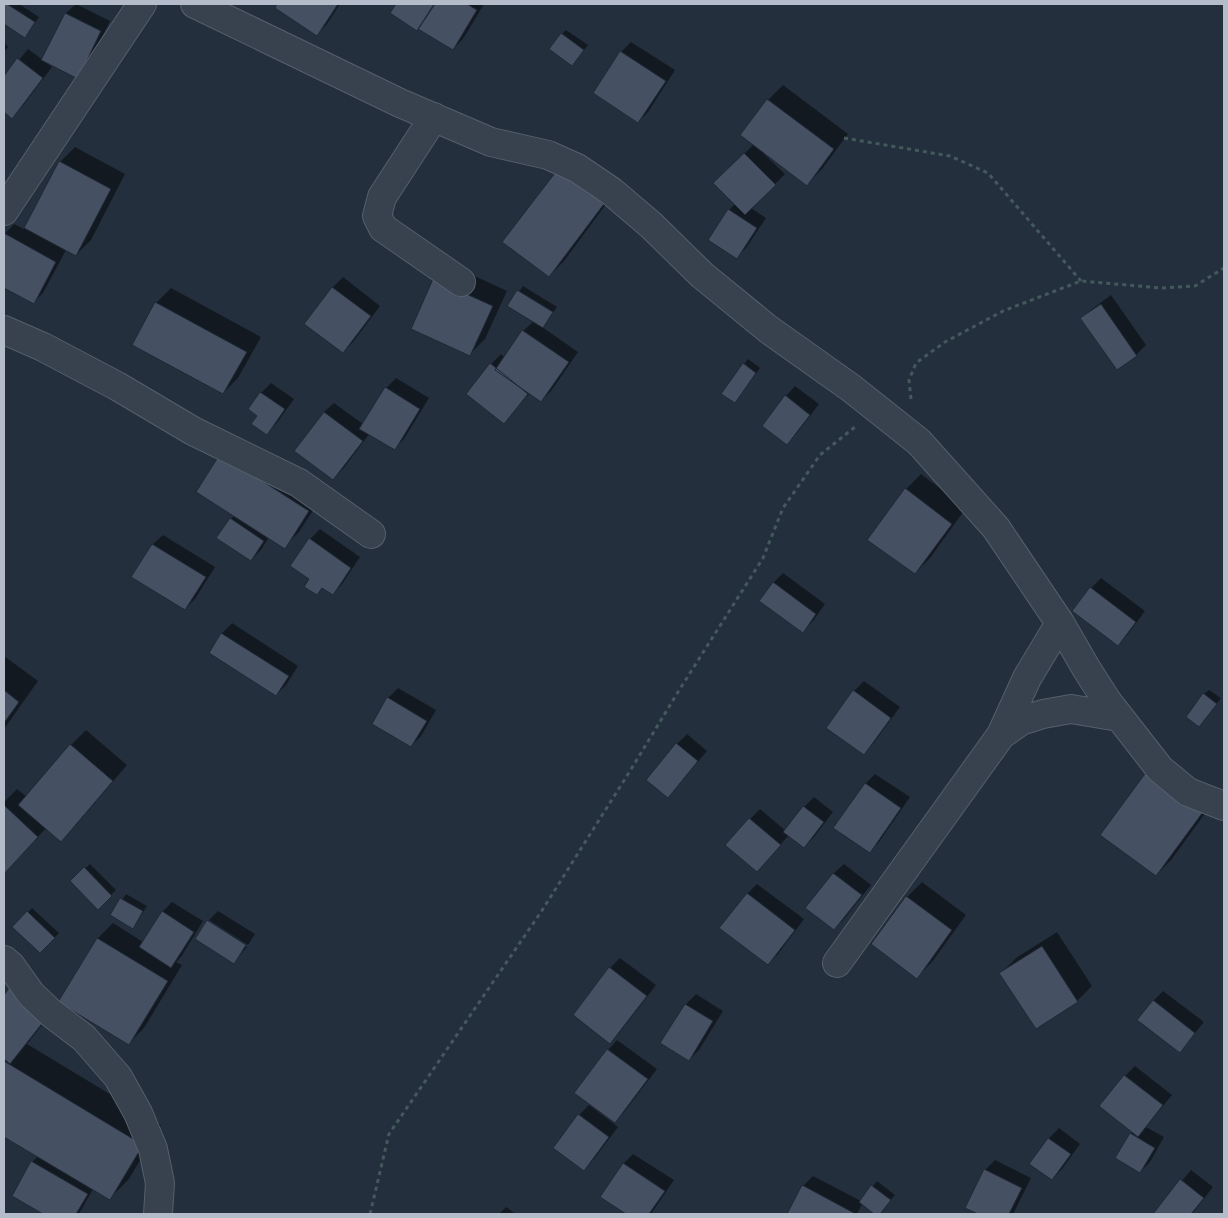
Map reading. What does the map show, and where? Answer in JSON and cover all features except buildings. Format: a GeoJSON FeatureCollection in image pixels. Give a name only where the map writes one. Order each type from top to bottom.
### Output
{"type":"FeatureCollection","features":[{"type":"Feature","properties":{"kind":"street"},"geometry":{"type":"LineString","coordinates":[[4,211],[142,4]]}},
{"type":"Feature","properties":{"kind":"street"},"geometry":{"type":"LineString","coordinates":[[195,4],[400,104],[491,142],[548,155],[577,168],[611,191],[651,225],[702,275],[768,329],[851,388],[914,439],[996,528],[1060,623],[1086,668],[1119,717],[1160,769],[1188,792],[1224,806]]}},
{"type":"Feature","properties":{"kind":"street"},"geometry":{"type":"LineString","coordinates":[[434,117],[382,197],[377,216],[383,228],[461,282]]}},
{"type":"Feature","properties":{"kind":"street"},"geometry":{"type":"LineString","coordinates":[[4,330],[43,347],[117,386],[193,431],[299,483],[371,534]]}},
{"type":"Feature","properties":{"kind":"street"},"geometry":{"type":"LineString","coordinates":[[837,963],[1001,735],[1027,678],[1060,623]]}},
{"type":"Feature","properties":{"kind":"street"},"geometry":{"type":"LineString","coordinates":[[1001,735],[1021,721],[1071,709],[1119,717]]}},
{"type":"Feature","properties":{"kind":"street"},"geometry":{"type":"LineString","coordinates":[[4,960],[11,966],[31,994],[51,1013],[84,1038],[118,1077],[138,1113],[152,1149],[160,1183],[158,1214]]}},
{"type":"Feature","properties":{"kind":"path"},"geometry":{"type":"LineString","coordinates":[[844,138],[950,156],[988,173],[1081,281]]}},
{"type":"Feature","properties":{"kind":"path"},"geometry":{"type":"LineString","coordinates":[[914,439],[909,380],[916,363],[945,342],[1003,310],[1081,281],[1161,288],[1195,286],[1224,268]]}},
{"type":"Feature","properties":{"kind":"path"},"geometry":{"type":"LineString","coordinates":[[370,1214],[389,1134],[541,912],[763,558],[783,508],[820,455],[877,409]]}}]}
